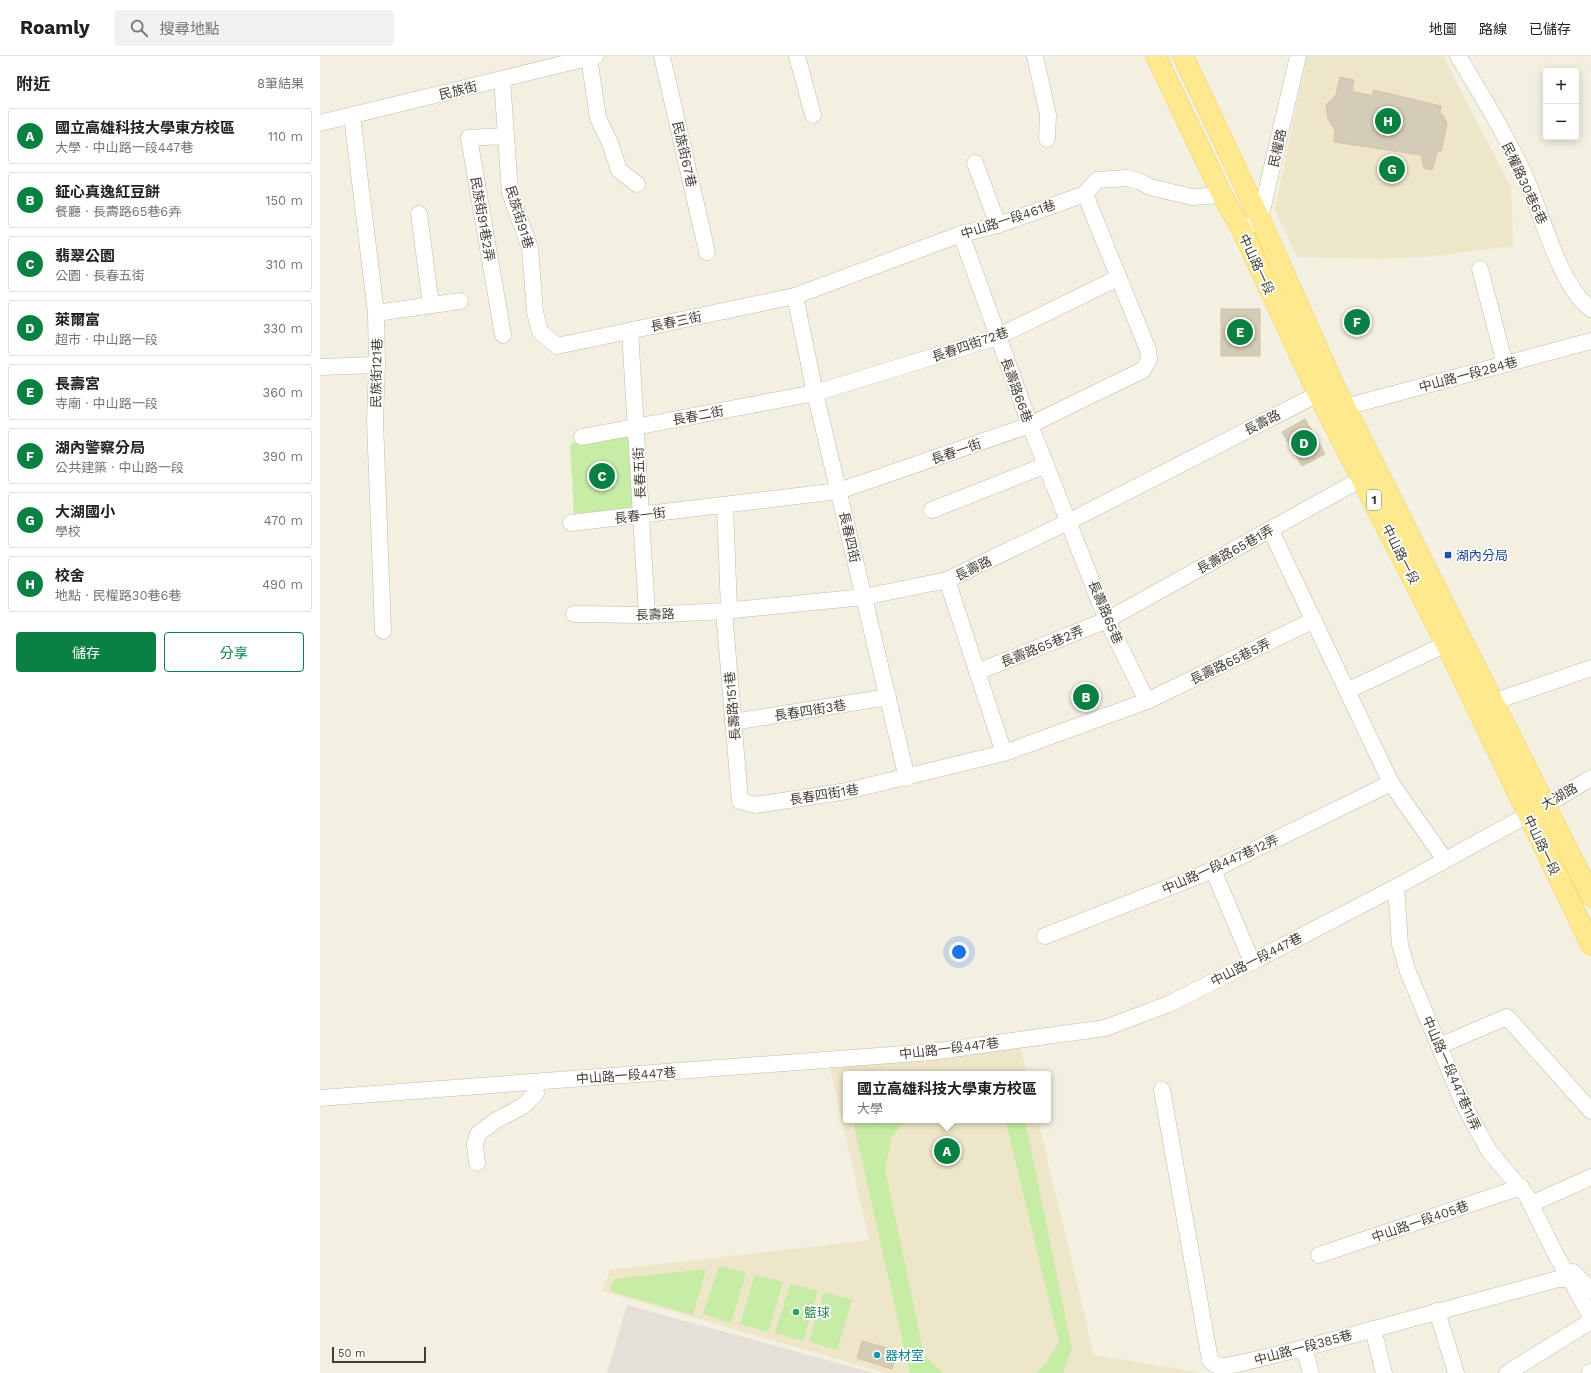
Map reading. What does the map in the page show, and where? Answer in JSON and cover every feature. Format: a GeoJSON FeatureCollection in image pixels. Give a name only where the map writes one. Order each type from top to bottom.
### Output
{"type":"FeatureCollection","features":[{"type":"Feature","properties":{"kind":"main road","name":"中山路一段"},"geometry":{"type":"LineString","coordinates":[[1156,56],[1222,195],[1326,388],[1345,407],[1591,896]]}},
{"type":"Feature","properties":{"kind":"main road","name":"中山路一段"},"geometry":{"type":"LineString","coordinates":[[1183,56],[1260,219],[1363,478],[1446,644],[1591,945]]}},
{"type":"Feature","properties":{"kind":"street","name":"民族街67巷"},"geometry":{"type":"LineString","coordinates":[[662,56],[707,252]]}},
{"type":"Feature","properties":{"kind":"street"},"geometry":{"type":"LineString","coordinates":[[797,56],[813,115]]}},
{"type":"Feature","properties":{"kind":"street"},"geometry":{"type":"LineString","coordinates":[[1034,56],[1048,115],[1047,139]]}},
{"type":"Feature","properties":{"kind":"street","name":"民權路"},"geometry":{"type":"LineString","coordinates":[[1260,219],[1298,56]]}},
{"type":"Feature","properties":{"kind":"street","name":"民權路30巷6巷"},"geometry":{"type":"LineString","coordinates":[[1458,56],[1478,89],[1524,175],[1567,280],[1582,302],[1591,309]]}},
{"type":"Feature","properties":{"kind":"street"},"geometry":{"type":"LineString","coordinates":[[593,57],[598,118],[610,143],[619,170],[637,184]]}},
{"type":"Feature","properties":{"kind":"street","name":"民族街"},"geometry":{"type":"LineString","coordinates":[[320,123],[593,57]]}},
{"type":"Feature","properties":{"kind":"street","name":"民族街91巷"},"geometry":{"type":"LineString","coordinates":[[502,79],[510,192],[530,248],[535,312],[540,332],[557,346]]}},
{"type":"Feature","properties":{"kind":"street","name":"民族街121巷"},"geometry":{"type":"LineString","coordinates":[[352,116],[376,313],[377,365],[375,421],[383,631]]}},
{"type":"Feature","properties":{"kind":"street","name":"民族街91巷2弄"},"geometry":{"type":"LineString","coordinates":[[503,335],[469,138],[505,136]]}},
{"type":"Feature","properties":{"kind":"street"},"geometry":{"type":"LineString","coordinates":[[976,162],[998,225]]}},
{"type":"Feature","properties":{"kind":"street","name":"中山路一段461巷"},"geometry":{"type":"LineString","coordinates":[[795,296],[961,234],[998,225],[1085,194],[1097,180],[1119,178],[1136,180],[1150,187],[1192,197],[1222,195]]}},
{"type":"Feature","properties":{"kind":"street","name":"長春一街"},"geometry":{"type":"LineString","coordinates":[[571,523],[839,491],[1030,426],[1143,370],[1149,359],[1148,350],[1085,194]]}},
{"type":"Feature","properties":{"kind":"street"},"geometry":{"type":"LineString","coordinates":[[419,214],[431,305]]}},
{"type":"Feature","properties":{"kind":"street"},"geometry":{"type":"LineString","coordinates":[[1242,230],[1260,219]]}},
{"type":"Feature","properties":{"kind":"street","name":"長壽路66巷"},"geometry":{"type":"LineString","coordinates":[[961,234],[1030,426],[1068,522]]}},
{"type":"Feature","properties":{"kind":"street"},"geometry":{"type":"LineString","coordinates":[[1480,269],[1505,364]]}},
{"type":"Feature","properties":{"kind":"street","name":"長春四街72巷"},"geometry":{"type":"LineString","coordinates":[[815,393],[997,337],[1118,278]]}},
{"type":"Feature","properties":{"kind":"street","name":"長春三街"},"geometry":{"type":"LineString","coordinates":[[557,346],[795,296]]}},
{"type":"Feature","properties":{"kind":"street","name":"長春四街"},"geometry":{"type":"LineString","coordinates":[[795,296],[815,393],[907,778]]}},
{"type":"Feature","properties":{"kind":"street"},"geometry":{"type":"LineString","coordinates":[[376,313],[460,301]]}},
{"type":"Feature","properties":{"kind":"street","name":"長春五街"},"geometry":{"type":"LineString","coordinates":[[630,331],[647,615]]}},
{"type":"Feature","properties":{"kind":"street","name":"中山路一段284巷"},"geometry":{"type":"LineString","coordinates":[[1345,407],[1591,341]]}},
{"type":"Feature","properties":{"kind":"street"},"geometry":{"type":"LineString","coordinates":[[320,367],[377,365]]}},
{"type":"Feature","properties":{"kind":"street","name":"長壽路"},"geometry":{"type":"LineString","coordinates":[[574,614],[647,615],[726,610],[864,597],[947,580],[1068,522],[1326,388]]}},
{"type":"Feature","properties":{"kind":"street","name":"長春二街"},"geometry":{"type":"LineString","coordinates":[[582,437],[815,393]]}},
{"type":"Feature","properties":{"kind":"street"},"geometry":{"type":"LineString","coordinates":[[932,510],[1046,465]]}},
{"type":"Feature","properties":{"kind":"street","name":"長壽路65巷1弄"},"geometry":{"type":"LineString","coordinates":[[1107,620],[1363,478]]}},
{"type":"Feature","properties":{"kind":"street","name":"長壽路151巷"},"geometry":{"type":"LineString","coordinates":[[725,505],[726,610],[733,722],[740,801]]}},
{"type":"Feature","properties":{"kind":"street","name":"長壽路65巷"},"geometry":{"type":"LineString","coordinates":[[1068,522],[1107,620],[1147,701]]}},
{"type":"Feature","properties":{"kind":"street"},"geometry":{"type":"LineString","coordinates":[[1270,529],[1391,783],[1445,860]]}},
{"type":"Feature","properties":{"kind":"street"},"geometry":{"type":"LineString","coordinates":[[947,580],[1004,753]]}},
{"type":"Feature","properties":{"kind":"street","name":"長壽路65巷2弄"},"geometry":{"type":"LineString","coordinates":[[977,672],[1107,620]]}},
{"type":"Feature","properties":{"kind":"street","name":"長壽路65巷5弄"},"geometry":{"type":"LineString","coordinates":[[1004,753],[1147,701],[1314,620]]}},
{"type":"Feature","properties":{"kind":"street"},"geometry":{"type":"LineString","coordinates":[[1347,691],[1446,644]]}},
{"type":"Feature","properties":{"kind":"street"},"geometry":{"type":"LineString","coordinates":[[1493,702],[1591,668]]}},
{"type":"Feature","properties":{"kind":"street","name":"長春四街3巷"},"geometry":{"type":"LineString","coordinates":[[733,722],[888,697]]}},
{"type":"Feature","properties":{"kind":"street","name":"長春四街1巷"},"geometry":{"type":"LineString","coordinates":[[740,801],[756,805],[847,791],[907,778],[1004,753]]}},
{"type":"Feature","properties":{"kind":"street","name":"大湖路"},"geometry":{"type":"LineString","coordinates":[[1527,814],[1546,805],[1591,778]]}},
{"type":"Feature","properties":{"kind":"street","name":"中山路一段447巷12弄"},"geometry":{"type":"LineString","coordinates":[[1045,936],[1213,870],[1391,783]]}},
{"type":"Feature","properties":{"kind":"street","name":"中山路一段447巷"},"geometry":{"type":"LineString","coordinates":[[320,1098],[931,1052],[1105,1028],[1169,1004],[1252,962],[1396,887],[1527,814]]}},
{"type":"Feature","properties":{"kind":"street"},"geometry":{"type":"LineString","coordinates":[[1213,870],[1252,962]]}},
{"type":"Feature","properties":{"kind":"street","name":"中山路一段447巷11弄"},"geometry":{"type":"LineString","coordinates":[[1396,887],[1400,945],[1408,972],[1464,1105],[1489,1151],[1521,1187],[1557,1257],[1591,1317]]}},
{"type":"Feature","properties":{"kind":"street"},"geometry":{"type":"LineString","coordinates":[[1439,1046],[1506,1017],[1591,1111]]}},
{"type":"Feature","properties":{"kind":"street"},"geometry":{"type":"LineString","coordinates":[[477,1163],[475,1144],[478,1134],[495,1121],[523,1106],[536,1093],[534,1082]]}},
{"type":"Feature","properties":{"kind":"street","name":"中山路一段385巷"},"geometry":{"type":"LineString","coordinates":[[1162,1090],[1210,1360],[1216,1364],[1225,1366],[1304,1348],[1558,1279],[1570,1279]]}},
{"type":"Feature","properties":{"kind":"street"},"geometry":{"type":"LineString","coordinates":[[1531,1204],[1591,1177]]}},
{"type":"Feature","properties":{"kind":"street","name":"中山路一段405巷"},"geometry":{"type":"LineString","coordinates":[[1319,1255],[1521,1187]]}},
{"type":"Feature","properties":{"kind":"street"},"geometry":{"type":"LineString","coordinates":[[1570,1279],[1573,1272],[1590,1287]]}},
{"type":"Feature","properties":{"kind":"street"},"geometry":{"type":"LineString","coordinates":[[1437,1311],[1456,1373]]}},
{"type":"Feature","properties":{"kind":"street"},"geometry":{"type":"LineString","coordinates":[[1507,1373],[1591,1321]]}},
{"type":"Feature","properties":{"kind":"street"},"geometry":{"type":"LineString","coordinates":[[1373,1329],[1384,1373]]}},
{"type":"Feature","properties":{"kind":"street"},"geometry":{"type":"LineString","coordinates":[[1304,1348],[1311,1373]]}},
{"type":"Feature","properties":{"kind":"shaded area"},"geometry":{"type":"Polygon","coordinates":[[[1307,56],[1443,56],[1511,188],[1513,246],[1433,256],[1384,259],[1297,257],[1275,209],[1307,56]]]}},
{"type":"Feature","properties":{"kind":"shaded area"},"geometry":{"type":"Polygon","coordinates":[[[1020,1046],[1026,1071],[843,1071],[843,1123],[1039,1123],[1094,1355],[1202,1373],[886,1373],[602,1291],[610,1270],[869,1240],[829,1063],[1020,1046]]]}},
{"type":"Feature","properties":{"kind":"shaded area"},"geometry":{"type":"Polygon","coordinates":[[[627,1305],[874,1373],[607,1373],[627,1305]]]}},
{"type":"Feature","properties":{"kind":"green space"},"geometry":{"type":"Polygon","coordinates":[[[629,432],[635,508],[574,514],[570,444],[629,432]]]}},
{"type":"Feature","properties":{"kind":"green space"},"geometry":{"type":"Polygon","coordinates":[[[853,1123],[874,1123],[875,1125],[876,1123],[903,1123],[892,1136],[885,1169],[924,1355],[943,1373],[910,1373],[853,1123]]]}},
{"type":"Feature","properties":{"kind":"green space"},"geometry":{"type":"Polygon","coordinates":[[[1002,1123],[1026,1123],[1072,1349],[1063,1373],[1036,1373],[1045,1365],[1059,1342],[1007,1126],[1002,1123]]]}},
{"type":"Feature","properties":{"kind":"green space"},"geometry":{"type":"Polygon","coordinates":[[[719,1266],[746,1273],[731,1323],[703,1314],[719,1266]]]}},
{"type":"Feature","properties":{"kind":"green space"},"geometry":{"type":"Polygon","coordinates":[[[706,1269],[693,1315],[610,1291],[614,1279],[706,1269]]]}},
{"type":"Feature","properties":{"kind":"green space","name":"籃球"},"geometry":{"type":"Polygon","coordinates":[[[755,1275],[783,1282],[768,1332],[740,1324],[755,1275]]]}},
{"type":"Feature","properties":{"kind":"green space","name":"籃球"},"geometry":{"type":"Polygon","coordinates":[[[790,1284],[818,1291],[803,1341],[775,1333],[790,1284]]]}},
{"type":"Feature","properties":{"kind":"green space","name":"籃球"},"geometry":{"type":"Polygon","coordinates":[[[824,1292],[852,1300],[837,1350],[809,1341],[824,1292]]]}},
{"type":"Feature","properties":{"kind":"building"},"geometry":{"type":"Polygon","coordinates":[[[1340,77],[1354,80],[1352,91],[1372,96],[1374,90],[1441,106],[1440,113],[1444,117],[1447,124],[1441,151],[1437,152],[1432,170],[1424,168],[1421,155],[1334,142],[1335,130],[1328,119],[1326,105],[1336,95],[1340,77]]]}},
{"type":"Feature","properties":{"kind":"building"},"geometry":{"type":"Polygon","coordinates":[[[1221,309],[1260,309],[1260,356],[1221,356],[1221,309]]]}},
{"type":"Feature","properties":{"kind":"building"},"geometry":{"type":"Polygon","coordinates":[[[1305,419],[1325,454],[1302,466],[1282,432],[1305,419]]]}},
{"type":"Feature","properties":{"kind":"building","name":"器材室"},"geometry":{"type":"Polygon","coordinates":[[[862,1341],[898,1351],[892,1369],[857,1358],[862,1341]]]}},
{"type":"Feature","properties":{"kind":"place","name":"校舍"},"geometry":{"type":"Point","coordinates":[1388,121]}},
{"type":"Feature","properties":{"kind":"place","name":"大湖國小"},"geometry":{"type":"Point","coordinates":[1392,169]}},
{"type":"Feature","properties":{"kind":"place","name":"湖內警察分局"},"geometry":{"type":"Point","coordinates":[1357,322]}},
{"type":"Feature","properties":{"kind":"place","name":"長壽宮"},"geometry":{"type":"Point","coordinates":[1240,332]}},
{"type":"Feature","properties":{"kind":"place","name":"萊爾富"},"geometry":{"type":"Point","coordinates":[1304,443]}},
{"type":"Feature","properties":{"kind":"place","name":"翡翠公園"},"geometry":{"type":"Point","coordinates":[602,476]}},
{"type":"Feature","properties":{"kind":"place","name":"湖內分局"},"geometry":{"type":"Point","coordinates":[1448,555]}},
{"type":"Feature","properties":{"kind":"place","name":"鉦心真逸紅豆餅"},"geometry":{"type":"Point","coordinates":[1086,697]}},
{"type":"Feature","properties":{"kind":"place","name":"國立高雄科技大學東方校區"},"geometry":{"type":"Point","coordinates":[947,1151]}},
{"type":"Feature","properties":{"kind":"place","name":"籃球"},"geometry":{"type":"Point","coordinates":[796,1312]}},
{"type":"Feature","properties":{"kind":"place","name":"器材室"},"geometry":{"type":"Point","coordinates":[877,1355]}}]}
